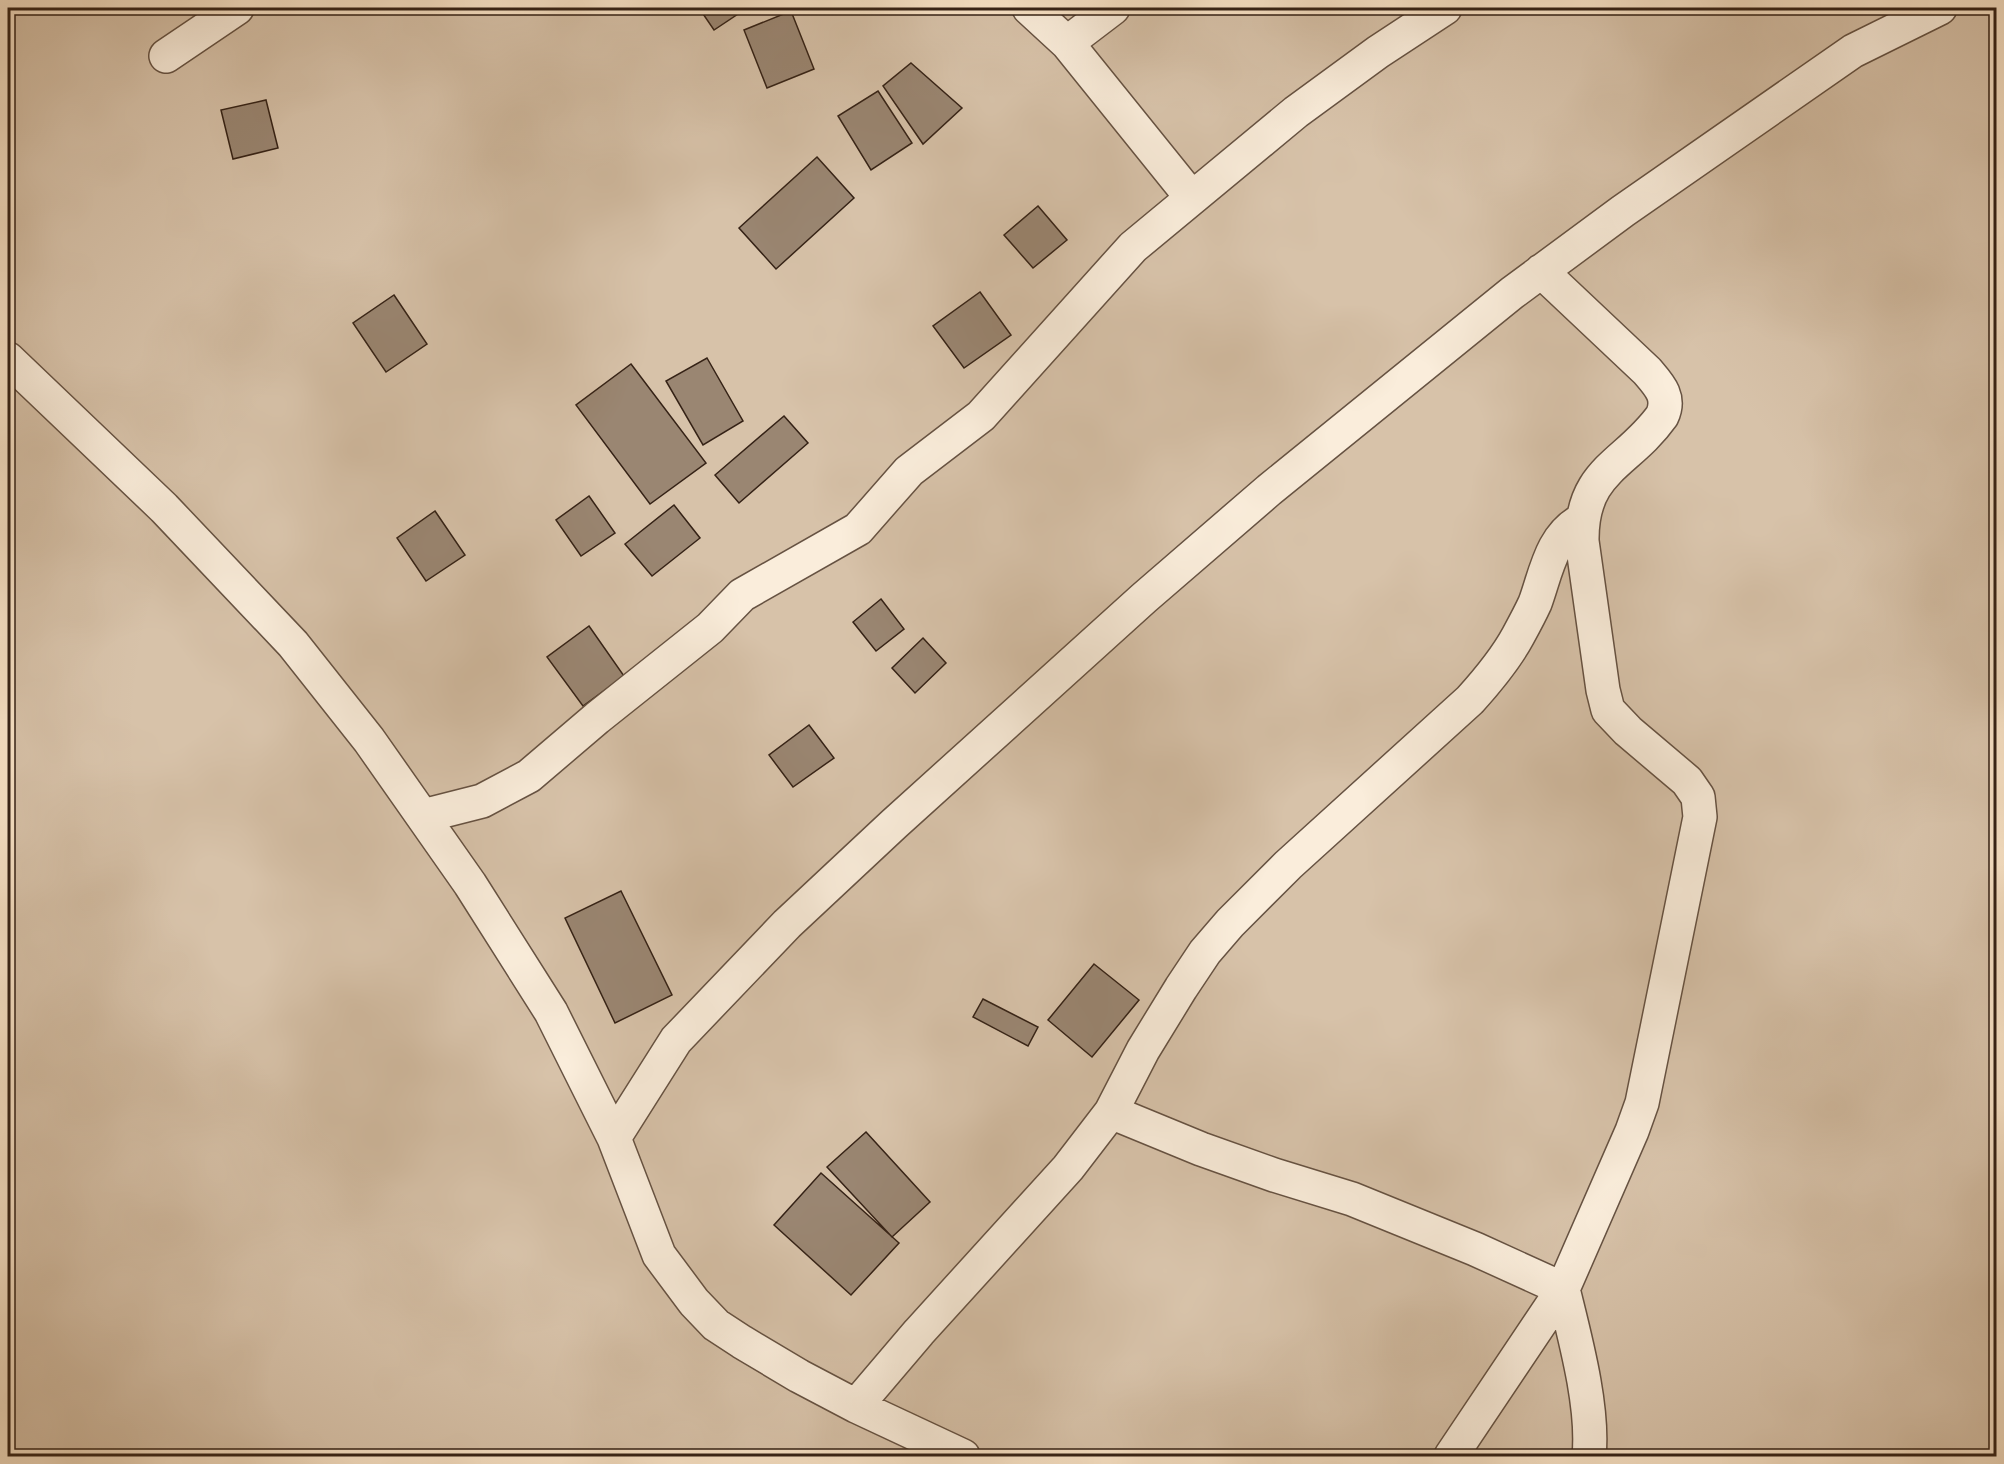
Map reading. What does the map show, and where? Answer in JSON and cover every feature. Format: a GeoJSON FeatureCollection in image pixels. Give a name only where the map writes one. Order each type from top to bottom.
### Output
{"type":"FeatureCollection","features":[{"type":"Feature","properties":{"kind":"street"},"geometry":{"type":"LineString","coordinates":[[166,56],[237,8]]}},
{"type":"Feature","properties":{"kind":"street"},"geometry":{"type":"LineString","coordinates":[[1029,8],[1067,43],[1192,198]]}},
{"type":"Feature","properties":{"kind":"street"},"geometry":{"type":"LineString","coordinates":[[1067,43],[1113,8]]}},
{"type":"Feature","properties":{"kind":"street"},"geometry":{"type":"LineString","coordinates":[[423,816],[482,801],[530,776],[597,718],[710,628],[742,594],[858,529],[909,471],[981,416],[1133,247],[1296,112],[1378,52],[1445,8]]}},
{"type":"Feature","properties":{"kind":"street"},"geometry":{"type":"LineString","coordinates":[[614,1138],[676,1040],[787,924],[1144,598],[1269,490],[1541,271],[1623,211],[1853,51],[1940,8]]}},
{"type":"Feature","properties":{"kind":"street"},"geometry":{"type":"LineString","coordinates":[[1451,1456],[1563,1289],[1632,1131],[1642,1103],[1700,818],[1698,797],[1687,781],[1628,731],[1608,710],[1586,579],[1582,520],[1589,495],[1600,479],[1657,424],[1666,408],[1665,399],[1662,389],[1647,371],[1541,271]]}},
{"type":"Feature","properties":{"kind":"street"},"geometry":{"type":"LineString","coordinates":[[8,359],[164,508],[293,644],[369,740],[470,884],[551,1012],[614,1138],[659,1255],[694,1302],[716,1324],[742,1342],[856,1406],[963,1456]]}},
{"type":"Feature","properties":{"kind":"street"},"geometry":{"type":"LineString","coordinates":[[856,1406],[919,1332],[1068,1168],[1111,1112],[1143,1050],[1181,988],[1205,952],[1230,923],[1287,865],[1470,700],[1497,669],[1534,605],[1555,547],[1570,526],[1582,520]]}},
{"type":"Feature","properties":{"kind":"street"},"geometry":{"type":"LineString","coordinates":[[1111,1112],[1201,1149],[1352,1199],[1474,1249],[1563,1289]]}},
{"type":"Feature","properties":{"kind":"street"},"geometry":{"type":"LineString","coordinates":[[1563,1289],[1579,1356],[1594,1453]]}},
{"type":"Feature","properties":{"kind":"shaded area"},"geometry":{"type":"Polygon","coordinates":[[[8,8],[1996,8],[1996,1456],[8,1456],[8,8]]]}},
{"type":"Feature","properties":{"kind":"building"},"geometry":{"type":"Polygon","coordinates":[[[699,8],[747,8],[714,30],[699,8]]]}},
{"type":"Feature","properties":{"kind":"building"},"geometry":{"type":"Polygon","coordinates":[[[791,11],[814,69],[767,88],[744,30],[791,11]]]}},
{"type":"Feature","properties":{"kind":"building"},"geometry":{"type":"Polygon","coordinates":[[[911,63],[962,108],[923,144],[883,86],[911,63]]]}},
{"type":"Feature","properties":{"kind":"building"},"geometry":{"type":"Polygon","coordinates":[[[878,91],[912,143],[871,170],[838,116],[878,91]]]}},
{"type":"Feature","properties":{"kind":"building"},"geometry":{"type":"Polygon","coordinates":[[[266,100],[278,148],[233,159],[221,110],[266,100]]]}},
{"type":"Feature","properties":{"kind":"building"},"geometry":{"type":"Polygon","coordinates":[[[817,157],[854,198],[776,269],[739,228],[817,157]]]}},
{"type":"Feature","properties":{"kind":"building"},"geometry":{"type":"Polygon","coordinates":[[[1038,206],[1067,240],[1033,268],[1004,235],[1038,206]]]}},
{"type":"Feature","properties":{"kind":"building"},"geometry":{"type":"Polygon","coordinates":[[[980,292],[1011,335],[964,368],[933,326],[980,292]]]}},
{"type":"Feature","properties":{"kind":"building"},"geometry":{"type":"Polygon","coordinates":[[[394,295],[427,344],[386,372],[353,323],[394,295]]]}},
{"type":"Feature","properties":{"kind":"building"},"geometry":{"type":"Polygon","coordinates":[[[707,358],[743,421],[703,445],[666,381],[707,358]]]}},
{"type":"Feature","properties":{"kind":"building"},"geometry":{"type":"Polygon","coordinates":[[[631,364],[706,463],[650,504],[576,405],[631,364]]]}},
{"type":"Feature","properties":{"kind":"building"},"geometry":{"type":"Polygon","coordinates":[[[784,416],[808,443],[739,503],[715,475],[784,416]]]}},
{"type":"Feature","properties":{"kind":"building"},"geometry":{"type":"Polygon","coordinates":[[[589,496],[615,533],[581,556],[556,520],[589,496]]]}},
{"type":"Feature","properties":{"kind":"building"},"geometry":{"type":"Polygon","coordinates":[[[674,505],[700,538],[652,576],[625,544],[674,505]]]}},
{"type":"Feature","properties":{"kind":"building"},"geometry":{"type":"Polygon","coordinates":[[[435,511],[465,555],[426,581],[397,538],[435,511]]]}},
{"type":"Feature","properties":{"kind":"building"},"geometry":{"type":"Polygon","coordinates":[[[881,599],[904,629],[876,651],[853,622],[881,599]]]}},
{"type":"Feature","properties":{"kind":"building"},"geometry":{"type":"Polygon","coordinates":[[[589,626],[624,676],[583,706],[547,657],[589,626]]]}},
{"type":"Feature","properties":{"kind":"building"},"geometry":{"type":"Polygon","coordinates":[[[923,638],[946,663],[915,693],[892,668],[923,638]]]}},
{"type":"Feature","properties":{"kind":"building"},"geometry":{"type":"Polygon","coordinates":[[[809,725],[834,758],[793,787],[769,755],[809,725]]]}},
{"type":"Feature","properties":{"kind":"building"},"geometry":{"type":"Polygon","coordinates":[[[621,891],[672,995],[615,1023],[565,918],[621,891]]]}},
{"type":"Feature","properties":{"kind":"building"},"geometry":{"type":"Polygon","coordinates":[[[1094,964],[1139,1000],[1092,1057],[1048,1020],[1094,964]]]}},
{"type":"Feature","properties":{"kind":"building"},"geometry":{"type":"Polygon","coordinates":[[[983,999],[1038,1027],[1028,1046],[973,1017],[983,999]]]}},
{"type":"Feature","properties":{"kind":"building"},"geometry":{"type":"Polygon","coordinates":[[[866,1132],[930,1202],[892,1237],[827,1167],[866,1132]]]}},
{"type":"Feature","properties":{"kind":"building"},"geometry":{"type":"Polygon","coordinates":[[[821,1173],[899,1243],[851,1295],[774,1225],[821,1173]]]}}]}
